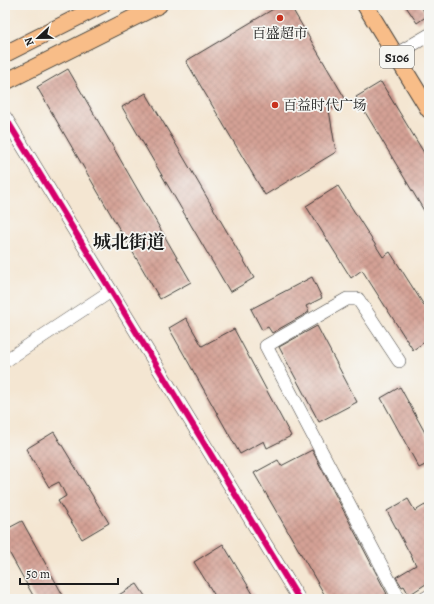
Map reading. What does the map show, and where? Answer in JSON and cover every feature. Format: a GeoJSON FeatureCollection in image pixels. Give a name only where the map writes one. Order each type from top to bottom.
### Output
{"type":"FeatureCollection","features":[{"type":"Feature","properties":{"kind":"main road"},"geometry":{"type":"LineString","coordinates":[[5,54],[102,5]]}},
{"type":"Feature","properties":{"kind":"main road"},"geometry":{"type":"LineString","coordinates":[[5,82],[159,5]]}},
{"type":"Feature","properties":{"kind":"main road","name":"S106"},"geometry":{"type":"LineString","coordinates":[[365,5],[429,110]]}},
{"type":"Feature","properties":{"kind":"street"},"geometry":{"type":"LineString","coordinates":[[395,55],[429,35]]}},
{"type":"Feature","properties":{"kind":"street"},"geometry":{"type":"LineString","coordinates":[[5,117],[299,599]]}},
{"type":"Feature","properties":{"kind":"street"},"geometry":{"type":"LineString","coordinates":[[5,361],[111,292]]}},
{"type":"Feature","properties":{"kind":"street"},"geometry":{"type":"LineString","coordinates":[[399,361],[358,300],[347,299],[266,346],[399,599]]}},
{"type":"Feature","properties":{"kind":"street"},"geometry":{"type":"LineString","coordinates":[[424,599],[429,596]]}},
{"type":"Feature","properties":{"kind":"building","name":"百益时代广场"},"geometry":{"type":"Polygon","coordinates":[[[280,5],[290,5],[346,100],[329,110],[336,152],[265,195],[186,61],[280,5]]]}},
{"type":"Feature","properties":{"kind":"building"},"geometry":{"type":"Polygon","coordinates":[[[405,5],[420,5],[427,16],[417,23],[405,5]]]}},
{"type":"Feature","properties":{"kind":"building"},"geometry":{"type":"Polygon","coordinates":[[[68,69],[191,282],[160,299],[37,87],[68,69]]]}},
{"type":"Feature","properties":{"kind":"building"},"geometry":{"type":"Polygon","coordinates":[[[381,82],[429,161],[429,219],[356,97],[381,82]]]}},
{"type":"Feature","properties":{"kind":"building"},"geometry":{"type":"Polygon","coordinates":[[[146,93],[254,278],[230,292],[122,107],[146,93]]]}},
{"type":"Feature","properties":{"kind":"building"},"geometry":{"type":"Polygon","coordinates":[[[338,186],[383,257],[390,252],[429,313],[429,339],[413,350],[362,270],[351,278],[306,206],[338,186]]]}},
{"type":"Feature","properties":{"kind":"building"},"geometry":{"type":"Polygon","coordinates":[[[312,277],[322,298],[306,306],[309,312],[272,333],[268,327],[262,330],[251,309],[312,277]]]}},
{"type":"Feature","properties":{"kind":"building"},"geometry":{"type":"Polygon","coordinates":[[[186,318],[202,346],[234,329],[291,436],[267,448],[264,441],[240,454],[169,328],[186,318]]]}},
{"type":"Feature","properties":{"kind":"building"},"geometry":{"type":"Polygon","coordinates":[[[317,326],[357,402],[319,422],[279,347],[317,326]]]}},
{"type":"Feature","properties":{"kind":"building"},"geometry":{"type":"Polygon","coordinates":[[[400,387],[429,440],[429,463],[419,468],[381,398],[400,387]]]}},
{"type":"Feature","properties":{"kind":"building"},"geometry":{"type":"Polygon","coordinates":[[[54,432],[109,523],[82,539],[58,501],[66,496],[59,482],[49,487],[26,449],[54,432]]]}},
{"type":"Feature","properties":{"kind":"building"},"geometry":{"type":"Polygon","coordinates":[[[312,450],[387,594],[378,599],[327,599],[254,473],[278,460],[281,466],[312,450]]]}},
{"type":"Feature","properties":{"kind":"building"},"geometry":{"type":"Polygon","coordinates":[[[408,499],[415,511],[425,505],[429,512],[429,582],[409,595],[404,586],[402,587],[396,577],[416,565],[387,511],[408,499]]]}},
{"type":"Feature","properties":{"kind":"building"},"geometry":{"type":"Polygon","coordinates":[[[22,521],[65,599],[35,599],[5,545],[5,530],[22,521]]]}},
{"type":"Feature","properties":{"kind":"building"},"geometry":{"type":"Polygon","coordinates":[[[223,544],[256,599],[217,599],[194,562],[223,544]]]}},
{"type":"Feature","properties":{"kind":"building"},"geometry":{"type":"Polygon","coordinates":[[[137,584],[147,599],[112,599],[137,584]]]}},
{"type":"Feature","properties":{"kind":"cycle path"},"geometry":{"type":"LineString","coordinates":[[5,117],[299,599]]}},
{"type":"Feature","properties":{"kind":"place","name":"百盛超市"},"geometry":{"type":"Point","coordinates":[280,18]}},
{"type":"Feature","properties":{"kind":"place","name":"百益时代广场"},"geometry":{"type":"Point","coordinates":[275,105]}},
{"type":"Feature","properties":{"kind":"district","name":"城北街道"},"geometry":{"type":"Point","coordinates":[129,242]}}]}
